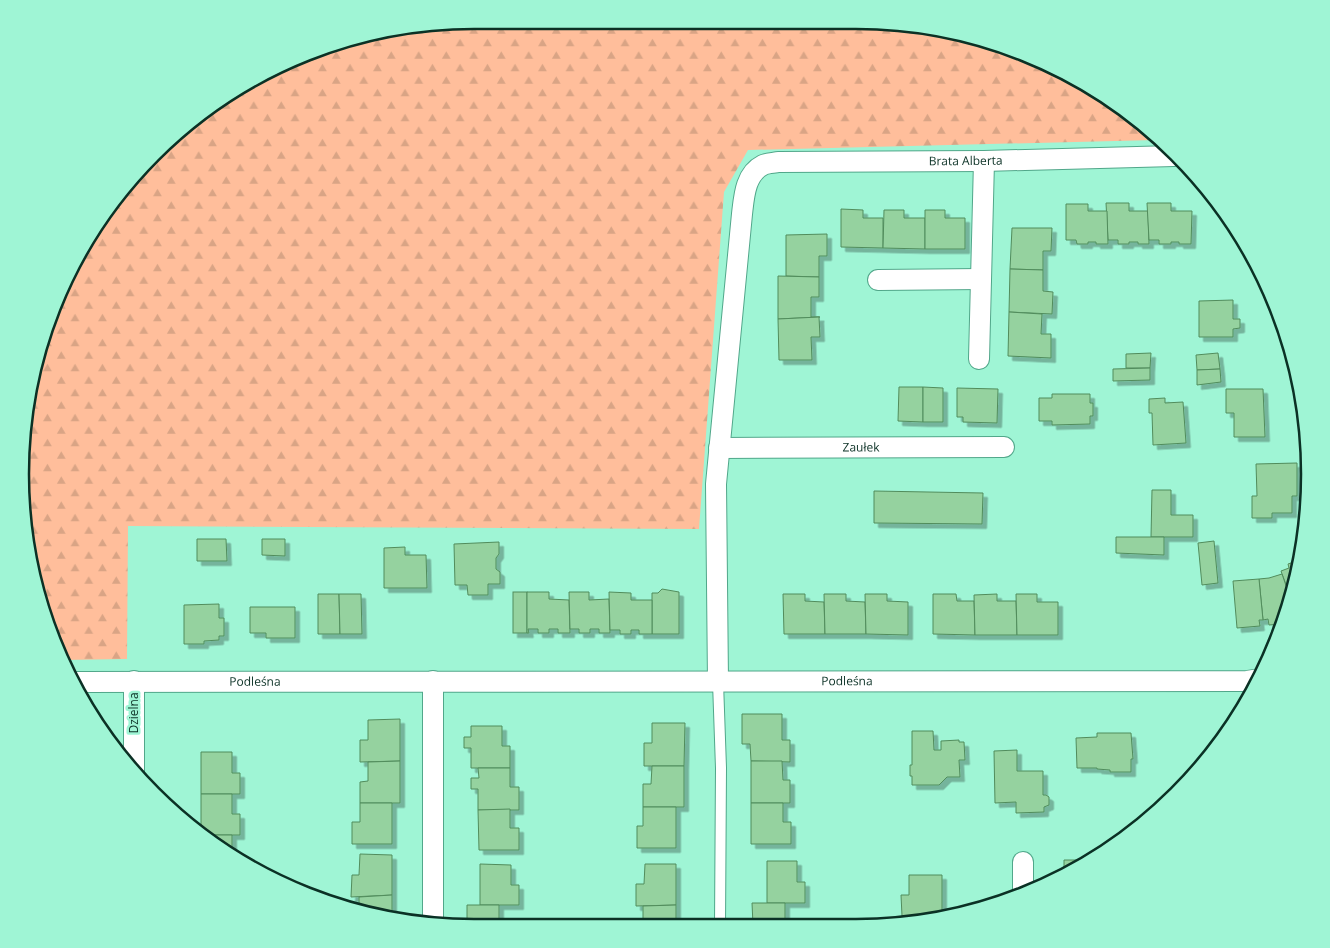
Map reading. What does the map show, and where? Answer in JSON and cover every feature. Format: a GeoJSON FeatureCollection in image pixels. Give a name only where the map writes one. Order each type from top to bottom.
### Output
{"type":"FeatureCollection","features":[{"type":"Feature","properties":{"kind":"street","name":"Brata Alberta"},"geometry":{"type":"LineString","coordinates":[[719,448],[745,188],[757,170],[764,165],[778,162],[984,161],[1168,156]]}},
{"type":"Feature","properties":{"kind":"street"},"geometry":{"type":"LineString","coordinates":[[980,359],[984,161]]}},
{"type":"Feature","properties":{"kind":"street"},"geometry":{"type":"LineString","coordinates":[[878,280],[981,279]]}},
{"type":"Feature","properties":{"kind":"street","name":"Zaułek"},"geometry":{"type":"LineString","coordinates":[[719,448],[1004,447]]}},
{"type":"Feature","properties":{"kind":"street"},"geometry":{"type":"LineString","coordinates":[[718,682],[716,484],[719,448]]}},
{"type":"Feature","properties":{"kind":"street","name":"Podleśna"},"geometry":{"type":"LineString","coordinates":[[80,682],[1250,680]]}},
{"type":"Feature","properties":{"kind":"street","name":"Dzielna"},"geometry":{"type":"LineString","coordinates":[[134,681],[134,762]]}},
{"type":"Feature","properties":{"kind":"street"},"geometry":{"type":"LineString","coordinates":[[433,917],[434,681]]}},
{"type":"Feature","properties":{"kind":"street"},"geometry":{"type":"LineString","coordinates":[[1023,862],[1023,886]]}},
{"type":"Feature","properties":{"kind":"lane"},"geometry":{"type":"LineString","coordinates":[[718,682],[721,768],[720,919]]}},
{"type":"Feature","properties":{"kind":"green space"},"geometry":{"type":"Polygon","coordinates":[[[445,30],[885,30],[943,37],[999,52],[1026,63],[1079,88],[1151,140],[748,150],[724,192],[699,529],[128,526],[127,659],[70,660],[52,617],[37,561],[30,503],[30,445],[37,387],[52,331],[75,277],[88,251],[121,203],[139,180],[180,139],[251,88],[331,52],[387,37],[445,30]]]}},
{"type":"Feature","properties":{"kind":"building"},"geometry":{"type":"Polygon","coordinates":[[[1106,203],[1129,203],[1129,211],[1148,211],[1149,244],[1129,242],[1129,244],[1118,244],[1118,240],[1108,240],[1106,203]]]}},
{"type":"Feature","properties":{"kind":"building"},"geometry":{"type":"Polygon","coordinates":[[[1147,203],[1171,203],[1171,211],[1192,211],[1191,244],[1171,242],[1171,244],[1159,244],[1159,240],[1149,240],[1147,203]]]}},
{"type":"Feature","properties":{"kind":"building"},"geometry":{"type":"Polygon","coordinates":[[[1066,204],[1088,204],[1088,211],[1107,211],[1108,244],[1088,242],[1088,244],[1077,244],[1076,240],[1066,240],[1066,204]]]}},
{"type":"Feature","properties":{"kind":"building"},"geometry":{"type":"Polygon","coordinates":[[[841,209],[863,210],[863,218],[883,218],[883,248],[841,247],[841,209]]]}},
{"type":"Feature","properties":{"kind":"building"},"geometry":{"type":"Polygon","coordinates":[[[884,210],[904,210],[904,218],[925,218],[925,249],[883,248],[884,210]]]}},
{"type":"Feature","properties":{"kind":"building"},"geometry":{"type":"Polygon","coordinates":[[[925,210],[945,210],[945,218],[965,218],[965,249],[925,249],[925,210]]]}},
{"type":"Feature","properties":{"kind":"building"},"geometry":{"type":"Polygon","coordinates":[[[1012,228],[1052,228],[1051,251],[1043,251],[1043,270],[1010,269],[1012,228]]]}},
{"type":"Feature","properties":{"kind":"building"},"geometry":{"type":"Polygon","coordinates":[[[827,234],[827,256],[819,256],[819,277],[786,276],[786,235],[827,234]]]}},
{"type":"Feature","properties":{"kind":"building"},"geometry":{"type":"Polygon","coordinates":[[[1010,269],[1043,270],[1043,291],[1053,292],[1052,314],[1009,312],[1010,269]]]}},
{"type":"Feature","properties":{"kind":"building"},"geometry":{"type":"Polygon","coordinates":[[[778,276],[819,277],[819,297],[811,297],[811,317],[820,317],[778,319],[778,276]]]}},
{"type":"Feature","properties":{"kind":"building"},"geometry":{"type":"Polygon","coordinates":[[[1233,300],[1233,319],[1240,319],[1240,328],[1233,329],[1233,337],[1199,337],[1199,301],[1233,300]]]}},
{"type":"Feature","properties":{"kind":"building"},"geometry":{"type":"Polygon","coordinates":[[[1009,312],[1042,314],[1041,334],[1051,334],[1051,358],[1008,356],[1009,312]]]}},
{"type":"Feature","properties":{"kind":"building"},"geometry":{"type":"Polygon","coordinates":[[[819,317],[820,337],[811,337],[812,360],[779,360],[778,319],[819,317]]]}},
{"type":"Feature","properties":{"kind":"building"},"geometry":{"type":"Polygon","coordinates":[[[1151,353],[1150,368],[1126,368],[1126,354],[1151,353]]]}},
{"type":"Feature","properties":{"kind":"building"},"geometry":{"type":"Polygon","coordinates":[[[1218,353],[1220,369],[1197,370],[1196,355],[1218,353]]]}},
{"type":"Feature","properties":{"kind":"building"},"geometry":{"type":"Polygon","coordinates":[[[1150,368],[1150,380],[1113,381],[1113,369],[1150,368]]]}},
{"type":"Feature","properties":{"kind":"building"},"geometry":{"type":"Polygon","coordinates":[[[1220,369],[1221,382],[1197,385],[1197,370],[1220,369]]]}},
{"type":"Feature","properties":{"kind":"building"},"geometry":{"type":"Polygon","coordinates":[[[899,387],[923,387],[923,422],[898,421],[899,387]]]}},
{"type":"Feature","properties":{"kind":"building"},"geometry":{"type":"Polygon","coordinates":[[[923,387],[943,388],[943,422],[923,422],[923,387]]]}},
{"type":"Feature","properties":{"kind":"building"},"geometry":{"type":"Polygon","coordinates":[[[957,388],[998,389],[997,423],[963,422],[963,417],[957,417],[957,388]]]}},
{"type":"Feature","properties":{"kind":"building"},"geometry":{"type":"Polygon","coordinates":[[[1226,389],[1263,389],[1265,437],[1234,437],[1234,413],[1226,413],[1226,389]]]}},
{"type":"Feature","properties":{"kind":"building"},"geometry":{"type":"Polygon","coordinates":[[[1052,394],[1090,394],[1090,403],[1093,403],[1093,416],[1090,416],[1090,424],[1052,425],[1052,421],[1039,421],[1039,398],[1052,398],[1052,394]]]}},
{"type":"Feature","properties":{"kind":"building"},"geometry":{"type":"Polygon","coordinates":[[[1165,398],[1165,403],[1183,402],[1186,443],[1153,445],[1152,413],[1149,413],[1149,399],[1165,398]]]}},
{"type":"Feature","properties":{"kind":"building"},"geometry":{"type":"Polygon","coordinates":[[[1297,463],[1297,496],[1292,496],[1292,513],[1272,513],[1272,518],[1252,518],[1252,496],[1257,496],[1256,464],[1297,463]]]}},
{"type":"Feature","properties":{"kind":"building"},"geometry":{"type":"Polygon","coordinates":[[[1152,490],[1171,490],[1171,515],[1193,515],[1193,537],[1151,537],[1152,490]]]}},
{"type":"Feature","properties":{"kind":"building"},"geometry":{"type":"Polygon","coordinates":[[[874,491],[983,493],[982,524],[874,523],[874,491]]]}},
{"type":"Feature","properties":{"kind":"building"},"geometry":{"type":"Polygon","coordinates":[[[1116,537],[1164,537],[1164,555],[1116,553],[1116,537]]]}},
{"type":"Feature","properties":{"kind":"building"},"geometry":{"type":"Polygon","coordinates":[[[197,539],[226,539],[227,561],[197,561],[197,539]]]}},
{"type":"Feature","properties":{"kind":"building"},"geometry":{"type":"Polygon","coordinates":[[[262,539],[285,539],[285,556],[262,555],[262,539]]]}},
{"type":"Feature","properties":{"kind":"building"},"geometry":{"type":"Polygon","coordinates":[[[1214,541],[1218,583],[1202,585],[1198,543],[1214,541]]]}},
{"type":"Feature","properties":{"kind":"building"},"geometry":{"type":"Polygon","coordinates":[[[499,542],[496,569],[500,572],[500,584],[488,584],[488,595],[468,595],[467,585],[455,585],[454,544],[499,542]]]}},
{"type":"Feature","properties":{"kind":"building"},"geometry":{"type":"Polygon","coordinates":[[[405,547],[405,555],[426,555],[427,588],[384,588],[384,548],[405,547]]]}},
{"type":"Feature","properties":{"kind":"building"},"geometry":{"type":"Polygon","coordinates":[[[1293,562],[1287,587],[1281,571],[1289,568],[1288,564],[1293,562]]]}},
{"type":"Feature","properties":{"kind":"building"},"geometry":{"type":"Polygon","coordinates":[[[1282,574],[1286,587],[1275,625],[1269,625],[1268,619],[1263,620],[1259,579],[1282,574]]]}},
{"type":"Feature","properties":{"kind":"building"},"geometry":{"type":"Polygon","coordinates":[[[1259,579],[1263,620],[1259,620],[1260,626],[1237,628],[1233,581],[1259,579]]]}},
{"type":"Feature","properties":{"kind":"building"},"geometry":{"type":"Polygon","coordinates":[[[662,589],[679,592],[679,634],[652,634],[652,593],[658,593],[662,589]]]}},
{"type":"Feature","properties":{"kind":"building"},"geometry":{"type":"Polygon","coordinates":[[[513,592],[527,592],[527,633],[513,633],[513,592]]]}},
{"type":"Feature","properties":{"kind":"building"},"geometry":{"type":"Polygon","coordinates":[[[527,592],[549,592],[549,599],[569,600],[570,633],[558,633],[558,629],[549,629],[549,633],[538,633],[538,629],[528,629],[529,633],[527,633],[527,592]]]}},
{"type":"Feature","properties":{"kind":"building"},"geometry":{"type":"Polygon","coordinates":[[[569,592],[589,592],[589,600],[609,599],[610,633],[599,633],[599,629],[590,629],[590,633],[579,633],[579,629],[570,629],[569,592]]]}},
{"type":"Feature","properties":{"kind":"building"},"geometry":{"type":"Polygon","coordinates":[[[609,592],[631,593],[631,600],[652,600],[652,634],[639,634],[639,630],[631,630],[631,634],[620,634],[620,630],[610,630],[609,592]]]}},
{"type":"Feature","properties":{"kind":"building"},"geometry":{"type":"Polygon","coordinates":[[[318,594],[339,594],[340,634],[318,634],[318,594]]]}},
{"type":"Feature","properties":{"kind":"building"},"geometry":{"type":"Polygon","coordinates":[[[339,594],[361,594],[362,634],[340,634],[339,594]]]}},
{"type":"Feature","properties":{"kind":"building"},"geometry":{"type":"Polygon","coordinates":[[[783,594],[805,594],[805,601],[824,602],[825,634],[784,634],[783,594]]]}},
{"type":"Feature","properties":{"kind":"building"},"geometry":{"type":"Polygon","coordinates":[[[824,594],[846,594],[846,601],[865,602],[866,634],[825,634],[824,594]]]}},
{"type":"Feature","properties":{"kind":"building"},"geometry":{"type":"Polygon","coordinates":[[[865,594],[887,594],[887,601],[908,602],[908,635],[866,634],[865,594]]]}},
{"type":"Feature","properties":{"kind":"building"},"geometry":{"type":"Polygon","coordinates":[[[933,594],[956,594],[957,601],[974,601],[975,635],[933,634],[933,594]]]}},
{"type":"Feature","properties":{"kind":"building"},"geometry":{"type":"Polygon","coordinates":[[[997,594],[997,601],[1016,601],[1017,635],[975,635],[974,595],[997,594]]]}},
{"type":"Feature","properties":{"kind":"building"},"geometry":{"type":"Polygon","coordinates":[[[1016,594],[1037,594],[1037,602],[1058,602],[1058,635],[1017,635],[1016,594]]]}},
{"type":"Feature","properties":{"kind":"building"},"geometry":{"type":"Polygon","coordinates":[[[219,604],[219,618],[224,618],[224,636],[219,636],[219,640],[204,641],[204,644],[184,644],[184,605],[219,604]]]}},
{"type":"Feature","properties":{"kind":"building"},"geometry":{"type":"Polygon","coordinates":[[[250,607],[295,607],[295,638],[266,638],[266,633],[250,633],[250,607]]]}},
{"type":"Feature","properties":{"kind":"building"},"geometry":{"type":"Polygon","coordinates":[[[742,714],[782,714],[782,740],[790,740],[790,762],[751,761],[750,744],[742,744],[742,714]]]}},
{"type":"Feature","properties":{"kind":"building"},"geometry":{"type":"Polygon","coordinates":[[[400,719],[400,761],[360,762],[360,740],[368,740],[368,720],[400,719]]]}},
{"type":"Feature","properties":{"kind":"building"},"geometry":{"type":"Polygon","coordinates":[[[652,723],[685,723],[684,766],[644,766],[644,743],[652,743],[652,723]]]}},
{"type":"Feature","properties":{"kind":"building"},"geometry":{"type":"Polygon","coordinates":[[[471,726],[502,726],[502,746],[510,746],[510,768],[471,768],[471,748],[464,748],[464,737],[471,737],[471,726]]]}},
{"type":"Feature","properties":{"kind":"building"},"geometry":{"type":"Polygon","coordinates":[[[912,731],[933,731],[934,750],[941,750],[941,741],[959,740],[959,742],[964,742],[965,760],[959,760],[960,777],[947,777],[939,785],[912,785],[910,765],[912,765],[912,731]]]}},
{"type":"Feature","properties":{"kind":"building"},"geometry":{"type":"Polygon","coordinates":[[[1097,733],[1131,733],[1133,759],[1131,759],[1131,772],[1110,772],[1110,770],[1097,768],[1077,768],[1076,738],[1097,737],[1097,733]]]}},
{"type":"Feature","properties":{"kind":"building"},"geometry":{"type":"Polygon","coordinates":[[[1017,750],[1017,771],[1043,771],[1043,795],[1049,797],[1049,805],[1044,807],[1044,812],[1016,813],[1016,802],[995,803],[994,751],[1017,750]]]}},
{"type":"Feature","properties":{"kind":"building"},"geometry":{"type":"Polygon","coordinates":[[[201,752],[232,752],[232,773],[240,773],[240,794],[201,794],[201,752]]]}},
{"type":"Feature","properties":{"kind":"building"},"geometry":{"type":"Polygon","coordinates":[[[400,761],[400,803],[360,803],[360,782],[368,781],[368,762],[400,761]]]}},
{"type":"Feature","properties":{"kind":"building"},"geometry":{"type":"Polygon","coordinates":[[[751,761],[782,761],[783,780],[790,780],[790,803],[751,803],[751,761]]]}},
{"type":"Feature","properties":{"kind":"building"},"geometry":{"type":"Polygon","coordinates":[[[652,766],[684,766],[684,807],[643,807],[643,784],[651,784],[652,766]]]}},
{"type":"Feature","properties":{"kind":"building"},"geometry":{"type":"Polygon","coordinates":[[[478,768],[510,768],[510,787],[519,787],[519,810],[478,810],[478,789],[471,789],[471,778],[479,778],[478,768]]]}},
{"type":"Feature","properties":{"kind":"building"},"geometry":{"type":"Polygon","coordinates":[[[201,794],[232,794],[232,814],[240,814],[240,835],[214,835],[201,825],[201,794]]]}},
{"type":"Feature","properties":{"kind":"building"},"geometry":{"type":"Polygon","coordinates":[[[360,803],[392,803],[392,844],[352,844],[352,822],[360,822],[360,803]]]}},
{"type":"Feature","properties":{"kind":"building"},"geometry":{"type":"Polygon","coordinates":[[[751,803],[783,803],[783,822],[791,822],[791,844],[751,844],[751,803]]]}},
{"type":"Feature","properties":{"kind":"building"},"geometry":{"type":"Polygon","coordinates":[[[643,807],[676,807],[676,848],[637,848],[637,826],[643,826],[643,807]]]}},
{"type":"Feature","properties":{"kind":"building"},"geometry":{"type":"Polygon","coordinates":[[[510,809],[510,828],[519,828],[519,850],[479,850],[478,810],[510,809]]]}},
{"type":"Feature","properties":{"kind":"building"},"geometry":{"type":"Polygon","coordinates":[[[214,835],[232,835],[232,847],[214,835]]]}},
{"type":"Feature","properties":{"kind":"building"},"geometry":{"type":"Polygon","coordinates":[[[360,854],[392,855],[392,895],[351,897],[352,875],[359,875],[360,854]]]}},
{"type":"Feature","properties":{"kind":"building"},"geometry":{"type":"Polygon","coordinates":[[[1064,860],[1079,860],[1064,868],[1064,860]]]}},
{"type":"Feature","properties":{"kind":"building"},"geometry":{"type":"Polygon","coordinates":[[[767,861],[797,861],[797,882],[805,882],[805,903],[767,903],[767,861]]]}},
{"type":"Feature","properties":{"kind":"building"},"geometry":{"type":"Polygon","coordinates":[[[480,864],[511,865],[511,885],[519,885],[519,905],[480,905],[480,864]]]}},
{"type":"Feature","properties":{"kind":"building"},"geometry":{"type":"Polygon","coordinates":[[[645,864],[676,864],[676,905],[636,906],[636,884],[644,884],[645,864]]]}},
{"type":"Feature","properties":{"kind":"building"},"geometry":{"type":"Polygon","coordinates":[[[909,875],[942,875],[942,911],[902,916],[901,895],[909,895],[909,875]]]}},
{"type":"Feature","properties":{"kind":"building"},"geometry":{"type":"Polygon","coordinates":[[[392,895],[392,912],[359,904],[359,897],[392,895]]]}},
{"type":"Feature","properties":{"kind":"building"},"geometry":{"type":"Polygon","coordinates":[[[752,903],[785,903],[785,919],[753,919],[752,903]]]}},
{"type":"Feature","properties":{"kind":"building"},"geometry":{"type":"Polygon","coordinates":[[[467,905],[499,905],[499,919],[467,919],[467,905]]]}},
{"type":"Feature","properties":{"kind":"building"},"geometry":{"type":"Polygon","coordinates":[[[676,905],[676,919],[643,919],[643,906],[676,905]]]}}]}
